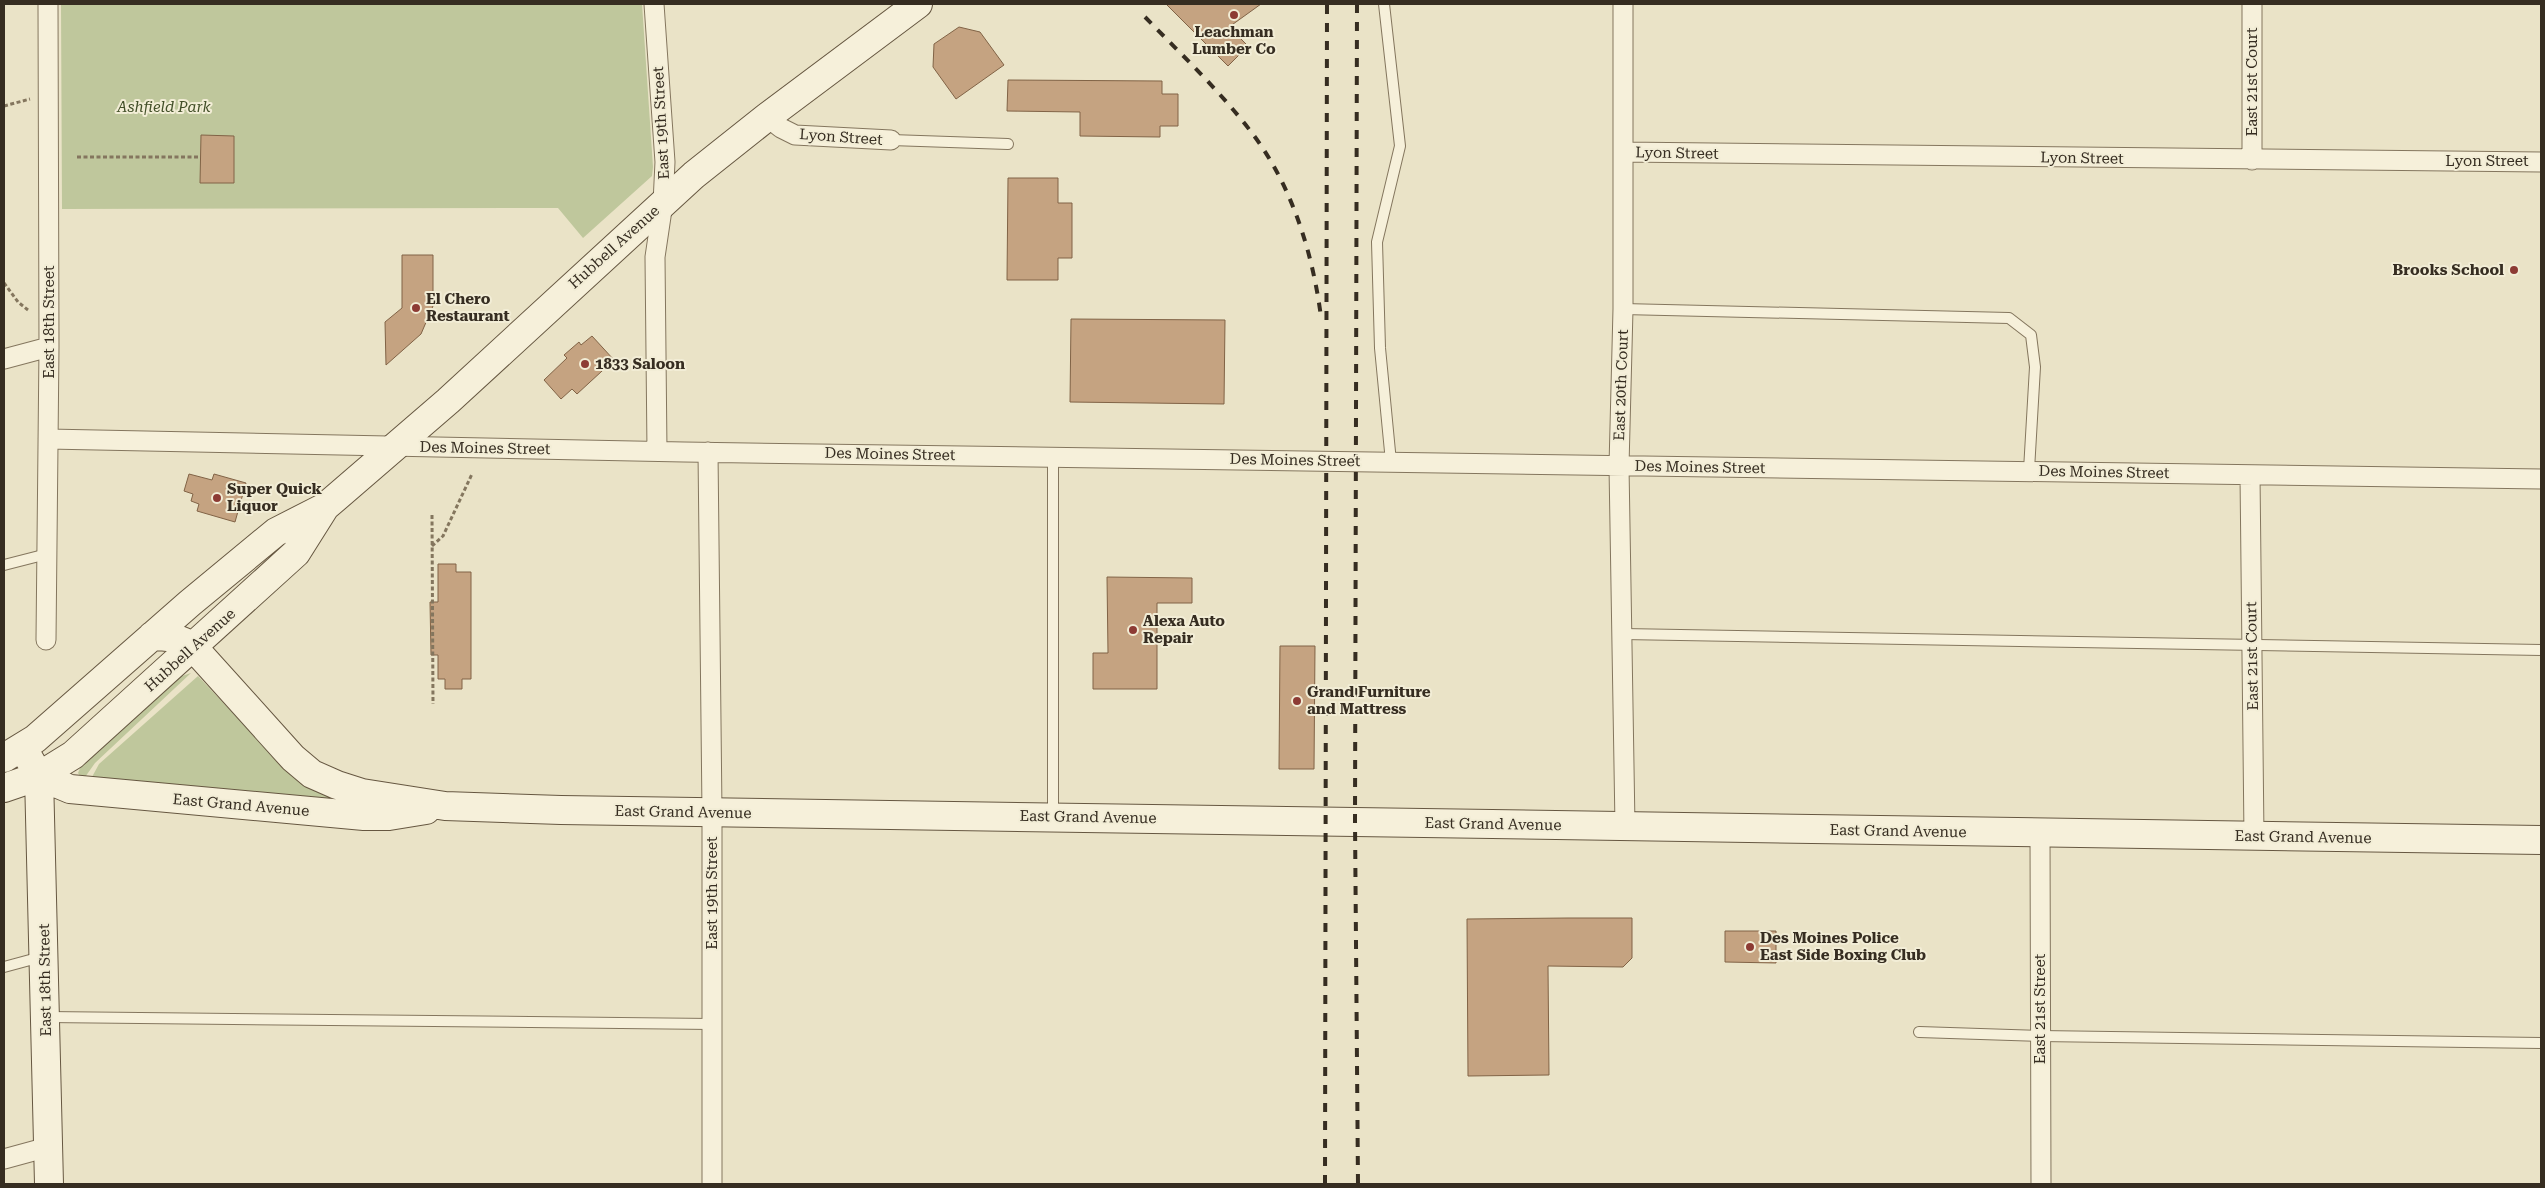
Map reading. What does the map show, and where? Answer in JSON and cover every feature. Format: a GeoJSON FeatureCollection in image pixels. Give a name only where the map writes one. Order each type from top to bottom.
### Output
{"type":"FeatureCollection","features":[{"type":"Feature","properties":{"kind":"street","name":"East 18th Street"},"geometry":{"type":"LineString","coordinates":[[46,640],[49,347],[48,4]]}},
{"type":"Feature","properties":{"kind":"street","name":"East 19th Street"},"geometry":{"type":"LineString","coordinates":[[654,4],[665,162],[663,203],[655,257],[657,451]]}},
{"type":"Feature","properties":{"kind":"street","name":"Hubbell Avenue"},"geometry":{"type":"LineString","coordinates":[[14,753],[276,532],[325,507],[448,401],[663,203],[767,117],[918,4]]}},
{"type":"Feature","properties":{"kind":"street","name":"East 20th Court"},"geometry":{"type":"LineString","coordinates":[[1623,4],[1624,308],[1619,466],[1624,634],[1625,826]]}},
{"type":"Feature","properties":{"kind":"street","name":"East 21st Court"},"geometry":{"type":"LineString","coordinates":[[2252,4],[2252,160]]}},
{"type":"Feature","properties":{"kind":"street","name":"Lyon Street"},"geometry":{"type":"LineString","coordinates":[[767,117],[781,128],[795,135],[891,140]]}},
{"type":"Feature","properties":{"kind":"street","name":"Lyon Street"},"geometry":{"type":"LineString","coordinates":[[1623,152],[2541,162]]}},
{"type":"Feature","properties":{"kind":"street"},"geometry":{"type":"LineString","coordinates":[[4,359],[49,347]]}},
{"type":"Feature","properties":{"kind":"street","name":"Des Moines Street"},"geometry":{"type":"LineString","coordinates":[[48,439],[395,447],[2541,479]]}},
{"type":"Feature","properties":{"kind":"street","name":"East 19th Street"},"geometry":{"type":"LineString","coordinates":[[708,452],[712,812],[712,1184]]}},
{"type":"Feature","properties":{"kind":"street","name":"East 21st Court"},"geometry":{"type":"LineString","coordinates":[[2250,475],[2254,837]]}},
{"type":"Feature","properties":{"kind":"street","name":"Hubbell Avenue"},"geometry":{"type":"LineString","coordinates":[[39,776],[73,755],[296,553],[325,507]]}},
{"type":"Feature","properties":{"kind":"street","name":"East Grand Avenue"},"geometry":{"type":"LineString","coordinates":[[152,636],[169,636],[183,640],[193,647],[277,742],[312,774],[362,793],[445,806],[712,812],[2541,840]]}},
{"type":"Feature","properties":{"kind":"street"},"geometry":{"type":"LineString","coordinates":[[4,788],[39,776],[14,753]]}},
{"type":"Feature","properties":{"kind":"street","name":"East 18th Street"},"geometry":{"type":"LineString","coordinates":[[39,776],[49,1184]]}},
{"type":"Feature","properties":{"kind":"street","name":"East Grand Avenue"},"geometry":{"type":"LineString","coordinates":[[39,776],[54,783],[85,791],[331,813],[389,816],[445,806]]}},
{"type":"Feature","properties":{"kind":"street","name":"East 21st Street"},"geometry":{"type":"LineString","coordinates":[[2040,833],[2041,1184]]}},
{"type":"Feature","properties":{"kind":"street"},"geometry":{"type":"LineString","coordinates":[[4,1159],[48,1147]]}},
{"type":"Feature","properties":{"kind":"lane"},"geometry":{"type":"LineString","coordinates":[[1384,4],[1400,146],[1377,242],[1380,348],[1391,462]]}},
{"type":"Feature","properties":{"kind":"lane"},"geometry":{"type":"LineString","coordinates":[[891,140],[1008,144]]}},
{"type":"Feature","properties":{"kind":"lane"},"geometry":{"type":"LineString","coordinates":[[1624,308],[2010,318],[2032,335],[2034,367],[2030,470]]}},
{"type":"Feature","properties":{"kind":"lane"},"geometry":{"type":"LineString","coordinates":[[1053,817],[1054,456]]}},
{"type":"Feature","properties":{"kind":"lane"},"geometry":{"type":"LineString","coordinates":[[4,565],[46,554]]}},
{"type":"Feature","properties":{"kind":"lane"},"geometry":{"type":"LineString","coordinates":[[1624,634],[2541,650]]}},
{"type":"Feature","properties":{"kind":"lane"},"geometry":{"type":"LineString","coordinates":[[4,967],[44,956]]}},
{"type":"Feature","properties":{"kind":"lane"},"geometry":{"type":"LineString","coordinates":[[46,1017],[712,1024]]}},
{"type":"Feature","properties":{"kind":"lane"},"geometry":{"type":"LineString","coordinates":[[1919,1032],[2040,1036],[2541,1043]]}},
{"type":"Feature","properties":{"kind":"path"},"geometry":{"type":"LineString","coordinates":[[4,106],[27,100]]}},
{"type":"Feature","properties":{"kind":"path"},"geometry":{"type":"LineString","coordinates":[[77,157],[200,157]]}},
{"type":"Feature","properties":{"kind":"path"},"geometry":{"type":"LineString","coordinates":[[4,283],[18,302],[32,312]]}},
{"type":"Feature","properties":{"kind":"path"},"geometry":{"type":"LineString","coordinates":[[432,546],[443,536],[472,474]]}},
{"type":"Feature","properties":{"kind":"path"},"geometry":{"type":"LineString","coordinates":[[432,515],[433,704]]}},
{"type":"Feature","properties":{"kind":"green space","name":"Ashfield Park"},"geometry":{"type":"Polygon","coordinates":[[[61,4],[642,4],[653,167],[652,176],[583,238],[558,208],[62,209],[61,4]]]}},
{"type":"Feature","properties":{"kind":"green space"},"geometry":{"type":"Polygon","coordinates":[[[191,673],[95,763],[83,780],[78,773],[81,766],[179,677],[191,673]]]}},
{"type":"Feature","properties":{"kind":"green space"},"geometry":{"type":"Polygon","coordinates":[[[198,676],[293,777],[310,787],[363,803],[92,781],[92,777],[99,764],[198,676]]]}},
{"type":"Feature","properties":{"kind":"building"},"geometry":{"type":"Polygon","coordinates":[[[1166,4],[1261,4],[1229,27],[1248,46],[1228,66],[1166,4]]]}},
{"type":"Feature","properties":{"kind":"building"},"geometry":{"type":"Polygon","coordinates":[[[959,27],[980,32],[1004,65],[956,99],[933,67],[934,44],[959,27]]]}},
{"type":"Feature","properties":{"kind":"building"},"geometry":{"type":"Polygon","coordinates":[[[1008,80],[1162,81],[1162,94],[1178,94],[1178,126],[1160,126],[1160,137],[1080,136],[1080,112],[1007,111],[1008,80]]]}},
{"type":"Feature","properties":{"kind":"building"},"geometry":{"type":"Polygon","coordinates":[[[201,135],[234,136],[234,183],[200,183],[201,135]]]}},
{"type":"Feature","properties":{"kind":"building"},"geometry":{"type":"Polygon","coordinates":[[[1008,178],[1058,178],[1058,203],[1072,203],[1072,258],[1058,258],[1058,280],[1007,280],[1008,178]]]}},
{"type":"Feature","properties":{"kind":"building","name":"El Chero Restaurant"},"geometry":{"type":"Polygon","coordinates":[[[402,255],[433,255],[433,306],[421,334],[386,365],[385,322],[402,308],[402,255]]]}},
{"type":"Feature","properties":{"kind":"building"},"geometry":{"type":"Polygon","coordinates":[[[1071,319],[1225,320],[1224,404],[1070,402],[1071,319]]]}},
{"type":"Feature","properties":{"kind":"building","name":"1833 Saloon"},"geometry":{"type":"Polygon","coordinates":[[[592,336],[614,360],[577,394],[572,389],[561,399],[544,380],[567,358],[564,355],[579,342],[581,345],[592,336]]]}},
{"type":"Feature","properties":{"kind":"building","name":"Super Quick Liquor"},"geometry":{"type":"Polygon","coordinates":[[[189,474],[212,480],[214,474],[246,483],[235,522],[197,511],[199,504],[191,501],[193,494],[184,491],[189,474]]]}},
{"type":"Feature","properties":{"kind":"building"},"geometry":{"type":"Polygon","coordinates":[[[438,564],[456,564],[456,572],[471,572],[471,679],[462,679],[462,689],[445,689],[445,679],[438,679],[438,655],[431,655],[430,602],[438,602],[438,564]]]}},
{"type":"Feature","properties":{"kind":"building","name":"Alexa Auto Repair"},"geometry":{"type":"Polygon","coordinates":[[[1107,577],[1192,578],[1192,603],[1157,603],[1157,689],[1093,689],[1093,653],[1108,653],[1107,577]]]}},
{"type":"Feature","properties":{"kind":"building","name":"Grand Furniture and Mattress"},"geometry":{"type":"Polygon","coordinates":[[[1280,646],[1315,646],[1314,769],[1279,769],[1280,646]]]}},
{"type":"Feature","properties":{"kind":"building"},"geometry":{"type":"Polygon","coordinates":[[[1632,918],[1632,958],[1623,967],[1548,966],[1549,1075],[1468,1076],[1467,919],[1632,918]]]}},
{"type":"Feature","properties":{"kind":"building","name":"Des Moines Police East Side Boxing Club"},"geometry":{"type":"Polygon","coordinates":[[[1725,931],[1776,931],[1776,963],[1725,962],[1725,931]]]}},
{"type":"Feature","properties":{"kind":"railway"},"geometry":{"type":"LineString","coordinates":[[1325,1184],[1327,4]]}},
{"type":"Feature","properties":{"kind":"railway"},"geometry":{"type":"LineString","coordinates":[[1357,4],[1355,821],[1358,1184]]}},
{"type":"Feature","properties":{"kind":"railway"},"geometry":{"type":"LineString","coordinates":[[1145,17],[1230,106],[1255,137],[1268,157],[1290,200],[1307,247],[1321,317]]}},
{"type":"Feature","properties":{"kind":"place","name":"Leachman Lumber Co"},"geometry":{"type":"Point","coordinates":[1234,15]}},
{"type":"Feature","properties":{"kind":"place","name":"Brooks School"},"geometry":{"type":"Point","coordinates":[2514,270]}},
{"type":"Feature","properties":{"kind":"place","name":"El Chero Restaurant"},"geometry":{"type":"Point","coordinates":[416,308]}},
{"type":"Feature","properties":{"kind":"place","name":"1833 Saloon"},"geometry":{"type":"Point","coordinates":[585,364]}},
{"type":"Feature","properties":{"kind":"place","name":"Super Quick Liquor"},"geometry":{"type":"Point","coordinates":[217,498]}},
{"type":"Feature","properties":{"kind":"place","name":"Alexa Auto Repair"},"geometry":{"type":"Point","coordinates":[1133,630]}},
{"type":"Feature","properties":{"kind":"place","name":"Grand Furniture and Mattress"},"geometry":{"type":"Point","coordinates":[1297,701]}},
{"type":"Feature","properties":{"kind":"place","name":"Des Moines Police East Side Boxing Club"},"geometry":{"type":"Point","coordinates":[1750,947]}}]}
